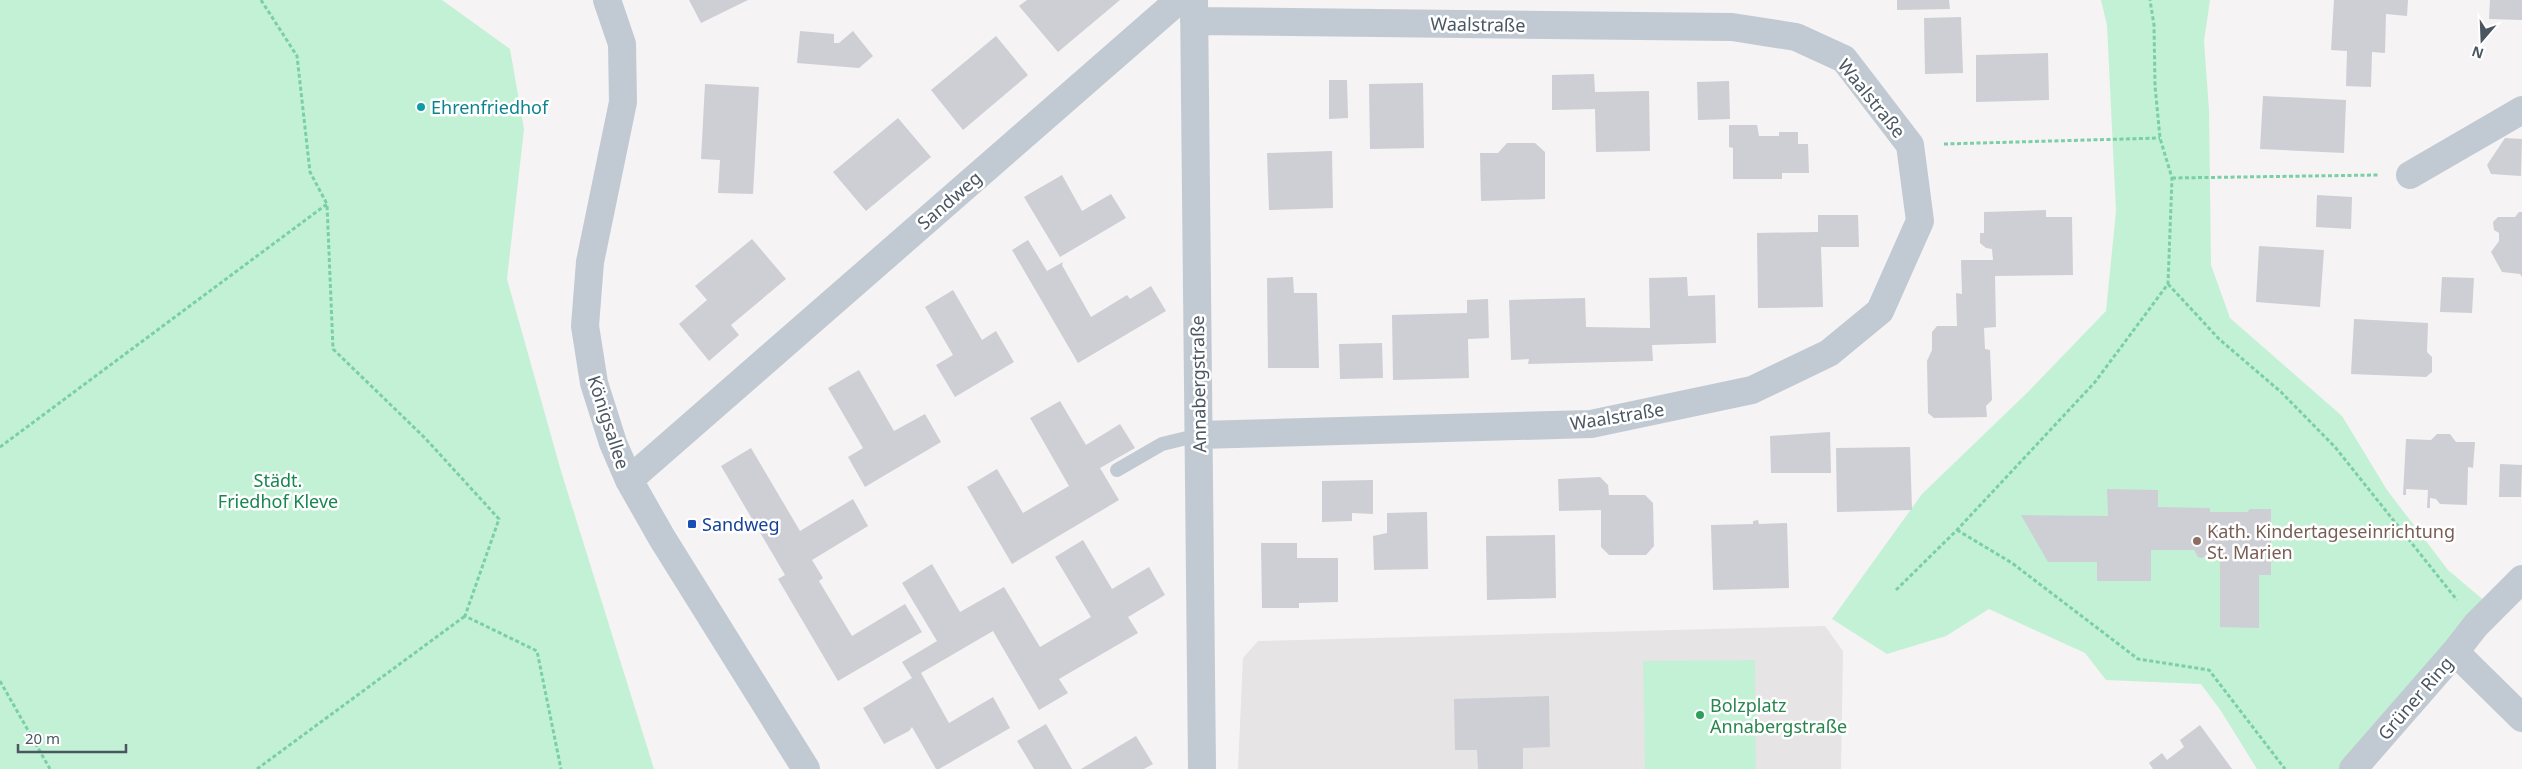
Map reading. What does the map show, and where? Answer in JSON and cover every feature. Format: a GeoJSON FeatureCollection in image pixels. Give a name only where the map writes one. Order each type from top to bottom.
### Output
{"type":"FeatureCollection","features":[{"type":"Feature","properties":{"kind":"street","name":"Königsallee"},"geometry":{"type":"LineString","coordinates":[[607,0],[622,44],[622,102],[590,262],[585,326],[594,384],[613,443],[629,480],[662,538],[806,769]]}},
{"type":"Feature","properties":{"kind":"street","name":"Sandweg"},"geometry":{"type":"LineString","coordinates":[[629,480],[1189,7]]}},
{"type":"Feature","properties":{"kind":"street","name":"Waalstraße"},"geometry":{"type":"LineString","coordinates":[[1189,7],[1732,27],[1796,37],[1844,59],[1910,145],[1920,221],[1880,311],[1829,353],[1752,390],[1591,424],[1199,435]]}},
{"type":"Feature","properties":{"kind":"street","name":"Annabergstraße"},"geometry":{"type":"LineString","coordinates":[[1189,7],[1199,435],[1202,769]]}},
{"type":"Feature","properties":{"kind":"street"},"geometry":{"type":"LineString","coordinates":[[2410,175],[2522,110]]}},
{"type":"Feature","properties":{"kind":"street"},"geometry":{"type":"LineString","coordinates":[[2454,652],[2476,625],[2522,579]]}},
{"type":"Feature","properties":{"kind":"street","name":"Grüner Ring"},"geometry":{"type":"LineString","coordinates":[[2353,769],[2454,652],[2522,718]]}},
{"type":"Feature","properties":{"kind":"lane"},"geometry":{"type":"LineString","coordinates":[[1117,470],[1162,444],[1199,435]]}},
{"type":"Feature","properties":{"kind":"path"},"geometry":{"type":"LineString","coordinates":[[258,769],[465,616],[499,519],[425,438],[333,349],[327,204],[310,172],[297,56],[261,0]]}},
{"type":"Feature","properties":{"kind":"path"},"geometry":{"type":"LineString","coordinates":[[1896,590],[1956,530],[2095,382],[2168,284],[2172,178],[2160,138],[2154,25],[2150,0]]}},
{"type":"Feature","properties":{"kind":"path"},"geometry":{"type":"LineString","coordinates":[[1910,145],[2160,138]]}},
{"type":"Feature","properties":{"kind":"path"},"geometry":{"type":"LineString","coordinates":[[2172,178],[2410,175]]}},
{"type":"Feature","properties":{"kind":"path"},"geometry":{"type":"LineString","coordinates":[[0,447],[327,204]]}},
{"type":"Feature","properties":{"kind":"path"},"geometry":{"type":"LineString","coordinates":[[2168,284],[2219,340],[2281,392],[2335,447],[2476,625]]}},
{"type":"Feature","properties":{"kind":"path"},"geometry":{"type":"LineString","coordinates":[[1956,530],[2012,564],[2138,659],[2209,670],[2285,769]]}},
{"type":"Feature","properties":{"kind":"path"},"geometry":{"type":"LineString","coordinates":[[465,616],[537,651],[561,769]]}},
{"type":"Feature","properties":{"kind":"path"},"geometry":{"type":"LineString","coordinates":[[0,681],[50,769]]}},
{"type":"Feature","properties":{"kind":"shaded area"},"geometry":{"type":"Polygon","coordinates":[[[1825,626],[1843,651],[1841,769],[1238,769],[1243,658],[1258,641],[1825,626]]]}},
{"type":"Feature","properties":{"kind":"green space","name":"Städt. Friedhof Kleve"},"geometry":{"type":"Polygon","coordinates":[[[0,0],[442,0],[510,49],[524,129],[507,279],[561,471],[654,769],[0,769],[0,0]]]}},
{"type":"Feature","properties":{"kind":"green space"},"geometry":{"type":"Polygon","coordinates":[[[2101,0],[2210,0],[2204,41],[2209,110],[2211,265],[2230,318],[2342,416],[2387,490],[2448,570],[2493,608],[2346,769],[2257,769],[2221,711],[2201,684],[2106,680],[2085,653],[1989,609],[1946,636],[1887,654],[1832,619],[1922,494],[2028,392],[2106,311],[2116,211],[2107,25],[2101,0]]]}},
{"type":"Feature","properties":{"kind":"green space","name":"Bolzplatz Annabergstraße"},"geometry":{"type":"Polygon","coordinates":[[[1755,660],[1756,769],[1645,769],[1643,661],[1755,660]]]}},
{"type":"Feature","properties":{"kind":"building"},"geometry":{"type":"Polygon","coordinates":[[[689,0],[748,0],[701,23],[689,0]]]}},
{"type":"Feature","properties":{"kind":"building"},"geometry":{"type":"Polygon","coordinates":[[[1027,0],[1120,0],[1058,52],[1019,6],[1027,0]]]}},
{"type":"Feature","properties":{"kind":"building"},"geometry":{"type":"Polygon","coordinates":[[[1897,0],[1949,0],[1950,9],[1897,10],[1897,0]]]}},
{"type":"Feature","properties":{"kind":"building"},"geometry":{"type":"Polygon","coordinates":[[[2334,0],[2408,0],[2407,16],[2386,14],[2385,53],[2372,52],[2371,87],[2346,86],[2347,51],[2331,50],[2334,0]]]}},
{"type":"Feature","properties":{"kind":"building"},"geometry":{"type":"Polygon","coordinates":[[[2490,0],[2522,0],[2522,20],[2489,19],[2490,0]]]}},
{"type":"Feature","properties":{"kind":"building"},"geometry":{"type":"Polygon","coordinates":[[[1961,17],[1963,73],[1925,74],[1924,18],[1961,17]]]}},
{"type":"Feature","properties":{"kind":"building"},"geometry":{"type":"Polygon","coordinates":[[[800,31],[834,34],[834,43],[839,43],[853,31],[873,56],[859,68],[797,63],[800,31]]]}},
{"type":"Feature","properties":{"kind":"building"},"geometry":{"type":"Polygon","coordinates":[[[996,36],[1028,75],[963,130],[931,90],[996,36]]]}},
{"type":"Feature","properties":{"kind":"building"},"geometry":{"type":"Polygon","coordinates":[[[2048,53],[2049,100],[1976,102],[1976,55],[2048,53]]]}},
{"type":"Feature","properties":{"kind":"building"},"geometry":{"type":"Polygon","coordinates":[[[1594,74],[1595,92],[1649,91],[1650,151],[1596,152],[1595,109],[1552,110],[1552,75],[1594,74]]]}},
{"type":"Feature","properties":{"kind":"building"},"geometry":{"type":"Polygon","coordinates":[[[1329,80],[1347,80],[1348,118],[1329,119],[1329,80]]]}},
{"type":"Feature","properties":{"kind":"building"},"geometry":{"type":"Polygon","coordinates":[[[1729,81],[1730,119],[1698,120],[1697,82],[1729,81]]]}},
{"type":"Feature","properties":{"kind":"building"},"geometry":{"type":"Polygon","coordinates":[[[1423,83],[1424,148],[1370,149],[1369,84],[1423,83]]]}},
{"type":"Feature","properties":{"kind":"building"},"geometry":{"type":"Polygon","coordinates":[[[705,84],[759,87],[753,194],[718,193],[720,160],[701,159],[705,84]]]}},
{"type":"Feature","properties":{"kind":"building"},"geometry":{"type":"Polygon","coordinates":[[[2263,96],[2346,100],[2344,153],[2260,149],[2263,96]]]}},
{"type":"Feature","properties":{"kind":"building"},"geometry":{"type":"Polygon","coordinates":[[[898,118],[931,157],[866,211],[833,172],[898,118]]]}},
{"type":"Feature","properties":{"kind":"building"},"geometry":{"type":"Polygon","coordinates":[[[1729,125],[1757,125],[1759,136],[1779,136],[1779,132],[1798,132],[1798,144],[1808,144],[1809,173],[1782,173],[1782,179],[1733,179],[1733,148],[1729,147],[1729,125]]]}},
{"type":"Feature","properties":{"kind":"building"},"geometry":{"type":"Polygon","coordinates":[[[2505,138],[2522,139],[2521,176],[2491,174],[2487,165],[2505,138]]]}},
{"type":"Feature","properties":{"kind":"building"},"geometry":{"type":"Polygon","coordinates":[[[1507,143],[1535,143],[1545,152],[1545,199],[1481,201],[1480,153],[1498,153],[1507,143]]]}},
{"type":"Feature","properties":{"kind":"building"},"geometry":{"type":"Polygon","coordinates":[[[1332,151],[1333,208],[1269,210],[1267,153],[1332,151]]]}},
{"type":"Feature","properties":{"kind":"building"},"geometry":{"type":"Polygon","coordinates":[[[1062,175],[1082,211],[1111,194],[1126,218],[1060,257],[1024,197],[1062,175]]]}},
{"type":"Feature","properties":{"kind":"building"},"geometry":{"type":"Polygon","coordinates":[[[2317,195],[2352,197],[2351,229],[2316,227],[2317,195]]]}},
{"type":"Feature","properties":{"kind":"building"},"geometry":{"type":"Polygon","coordinates":[[[2046,210],[2046,217],[2072,217],[2073,275],[1995,276],[1996,327],[1984,328],[1985,349],[1990,350],[1992,400],[1986,406],[1987,417],[1934,418],[1928,413],[1927,361],[1932,350],[1932,332],[1937,326],[1957,326],[1956,293],[1962,294],[1961,260],[1993,260],[1992,249],[1986,248],[1980,243],[1980,233],[1984,233],[1984,212],[2046,210]]]}},
{"type":"Feature","properties":{"kind":"building"},"geometry":{"type":"Polygon","coordinates":[[[2519,212],[2522,212],[2522,277],[2520,274],[2502,272],[2491,252],[2499,241],[2499,233],[2494,230],[2493,222],[2498,217],[2515,217],[2519,212]]]}},
{"type":"Feature","properties":{"kind":"building"},"geometry":{"type":"Polygon","coordinates":[[[1818,215],[1858,215],[1859,247],[1821,247],[1823,307],[1758,308],[1757,233],[1818,232],[1818,215]]]}},
{"type":"Feature","properties":{"kind":"building"},"geometry":{"type":"Polygon","coordinates":[[[752,239],[786,279],[731,325],[739,335],[709,361],[679,324],[707,300],[695,286],[752,239]]]}},
{"type":"Feature","properties":{"kind":"building"},"geometry":{"type":"Polygon","coordinates":[[[1028,240],[1047,271],[1063,262],[1062,265],[1091,317],[1127,295],[1130,299],[1151,286],[1166,311],[1078,363],[1012,250],[1028,240]]]}},
{"type":"Feature","properties":{"kind":"building"},"geometry":{"type":"Polygon","coordinates":[[[2259,246],[2324,250],[2320,307],[2256,302],[2259,246]]]}},
{"type":"Feature","properties":{"kind":"building"},"geometry":{"type":"Polygon","coordinates":[[[1293,277],[1294,293],[1317,293],[1319,368],[1268,368],[1267,278],[1293,277]]]}},
{"type":"Feature","properties":{"kind":"building"},"geometry":{"type":"Polygon","coordinates":[[[1687,277],[1688,296],[1715,295],[1716,343],[1652,345],[1653,361],[1528,364],[1529,359],[1511,360],[1509,300],[1585,298],[1586,327],[1650,328],[1649,278],[1687,277]]]}},
{"type":"Feature","properties":{"kind":"building"},"geometry":{"type":"Polygon","coordinates":[[[2442,277],[2474,278],[2472,313],[2440,312],[2442,277]]]}},
{"type":"Feature","properties":{"kind":"building"},"geometry":{"type":"Polygon","coordinates":[[[953,290],[982,340],[996,331],[1014,362],[955,397],[936,365],[953,355],[925,307],[953,290]]]}},
{"type":"Feature","properties":{"kind":"building"},"geometry":{"type":"Polygon","coordinates":[[[1488,299],[1489,338],[1468,339],[1469,378],[1393,380],[1392,315],[1467,313],[1467,300],[1488,299]]]}},
{"type":"Feature","properties":{"kind":"building"},"geometry":{"type":"Polygon","coordinates":[[[2354,319],[2428,323],[2427,352],[2432,357],[2432,372],[2426,377],[2351,374],[2354,319]]]}},
{"type":"Feature","properties":{"kind":"building"},"geometry":{"type":"Polygon","coordinates":[[[1382,343],[1383,378],[1340,379],[1339,344],[1382,343]]]}},
{"type":"Feature","properties":{"kind":"building"},"geometry":{"type":"Polygon","coordinates":[[[859,370],[894,431],[925,414],[941,442],[865,487],[848,457],[863,448],[828,388],[859,370]]]}},
{"type":"Feature","properties":{"kind":"building"},"geometry":{"type":"Polygon","coordinates":[[[1060,401],[1086,445],[1120,424],[1135,448],[1100,468],[1119,500],[1012,564],[967,487],[997,469],[1023,513],[1069,486],[1030,418],[1060,401]]]}},
{"type":"Feature","properties":{"kind":"building"},"geometry":{"type":"Polygon","coordinates":[[[1830,432],[1831,473],[1771,473],[1770,436],[1830,432]]]}},
{"type":"Feature","properties":{"kind":"building"},"geometry":{"type":"Polygon","coordinates":[[[2437,434],[2450,434],[2456,442],[2475,442],[2473,468],[2468,467],[2467,505],[2440,504],[2436,499],[2430,498],[2430,508],[2427,508],[2428,490],[2406,489],[2406,495],[2403,495],[2406,439],[2431,440],[2437,434]]]}},
{"type":"Feature","properties":{"kind":"building"},"geometry":{"type":"Polygon","coordinates":[[[1910,447],[1912,510],[1837,512],[1836,448],[1910,447]]]}},
{"type":"Feature","properties":{"kind":"building"},"geometry":{"type":"Polygon","coordinates":[[[751,448],[800,531],[853,499],[868,526],[812,560],[823,578],[819,581],[852,636],[905,604],[922,632],[838,681],[778,579],[785,575],[721,466],[751,448]]]}},
{"type":"Feature","properties":{"kind":"building"},"geometry":{"type":"Polygon","coordinates":[[[2500,464],[2522,465],[2521,497],[2499,497],[2500,464]]]}},
{"type":"Feature","properties":{"kind":"building"},"geometry":{"type":"Polygon","coordinates":[[[1600,477],[1608,485],[1609,495],[1645,495],[1653,503],[1654,546],[1646,555],[1609,555],[1601,547],[1601,510],[1559,511],[1558,479],[1600,477]]]}},
{"type":"Feature","properties":{"kind":"building"},"geometry":{"type":"Polygon","coordinates":[[[1373,480],[1373,514],[1352,513],[1352,521],[1322,522],[1322,481],[1373,480]]]}},
{"type":"Feature","properties":{"kind":"building"},"geometry":{"type":"Polygon","coordinates":[[[2107,489],[2158,490],[2158,507],[2210,508],[2210,512],[2247,512],[2250,509],[2271,509],[2271,575],[2259,575],[2259,628],[2220,627],[2220,550],[2209,550],[2209,554],[2202,558],[2198,557],[2194,550],[2151,550],[2151,581],[2097,581],[2097,562],[2048,562],[2021,515],[2108,516],[2107,489]]]}},
{"type":"Feature","properties":{"kind":"building"},"geometry":{"type":"Polygon","coordinates":[[[1427,512],[1428,569],[1374,570],[1373,536],[1387,533],[1387,513],[1427,512]]]}},
{"type":"Feature","properties":{"kind":"building"},"geometry":{"type":"Polygon","coordinates":[[[1758,520],[1759,524],[1787,523],[1789,588],[1713,590],[1711,525],[1753,524],[1753,521],[1758,520]]]}},
{"type":"Feature","properties":{"kind":"building"},"geometry":{"type":"Polygon","coordinates":[[[1555,535],[1556,598],[1487,600],[1486,536],[1555,535]]]}},
{"type":"Feature","properties":{"kind":"building"},"geometry":{"type":"Polygon","coordinates":[[[1083,540],[1112,589],[1149,567],[1165,595],[1128,617],[1138,633],[1059,679],[1068,693],[1039,710],[993,631],[921,673],[949,723],[993,697],[1010,728],[939,769],[936,769],[912,727],[909,731],[884,744],[863,708],[912,678],[902,662],[937,641],[902,583],[932,564],[960,612],[1004,587],[1040,647],[1091,617],[1055,557],[1083,540]]]}},
{"type":"Feature","properties":{"kind":"building"},"geometry":{"type":"Polygon","coordinates":[[[1261,543],[1297,543],[1297,558],[1338,558],[1338,602],[1299,603],[1299,608],[1262,608],[1261,543]]]}},
{"type":"Feature","properties":{"kind":"building"},"geometry":{"type":"Polygon","coordinates":[[[1549,696],[1550,747],[1523,748],[1523,769],[1478,769],[1477,750],[1455,750],[1454,699],[1549,696]]]}},
{"type":"Feature","properties":{"kind":"building"},"geometry":{"type":"Polygon","coordinates":[[[1046,724],[1072,769],[1034,769],[1017,741],[1046,724]]]}},
{"type":"Feature","properties":{"kind":"building"},"geometry":{"type":"Polygon","coordinates":[[[2200,725],[2232,769],[2153,769],[2149,763],[2162,753],[2167,760],[2184,747],[2180,740],[2200,725]]]}},
{"type":"Feature","properties":{"kind":"building"},"geometry":{"type":"Polygon","coordinates":[[[1136,736],[1153,764],[1144,769],[1081,769],[1136,736]]]}},
{"type":"Feature","properties":{"kind":"place","name":"Ehrenfriedhof"},"geometry":{"type":"Point","coordinates":[421,107]}},
{"type":"Feature","properties":{"kind":"place","name":"Sandweg"},"geometry":{"type":"Point","coordinates":[692,524]}},
{"type":"Feature","properties":{"kind":"place","name":"Kath. Kindertageseinrichtung St. Marien"},"geometry":{"type":"Point","coordinates":[2197,541]}},
{"type":"Feature","properties":{"kind":"place","name":"Bolzplatz Annabergstraße"},"geometry":{"type":"Point","coordinates":[1700,715]}}]}
